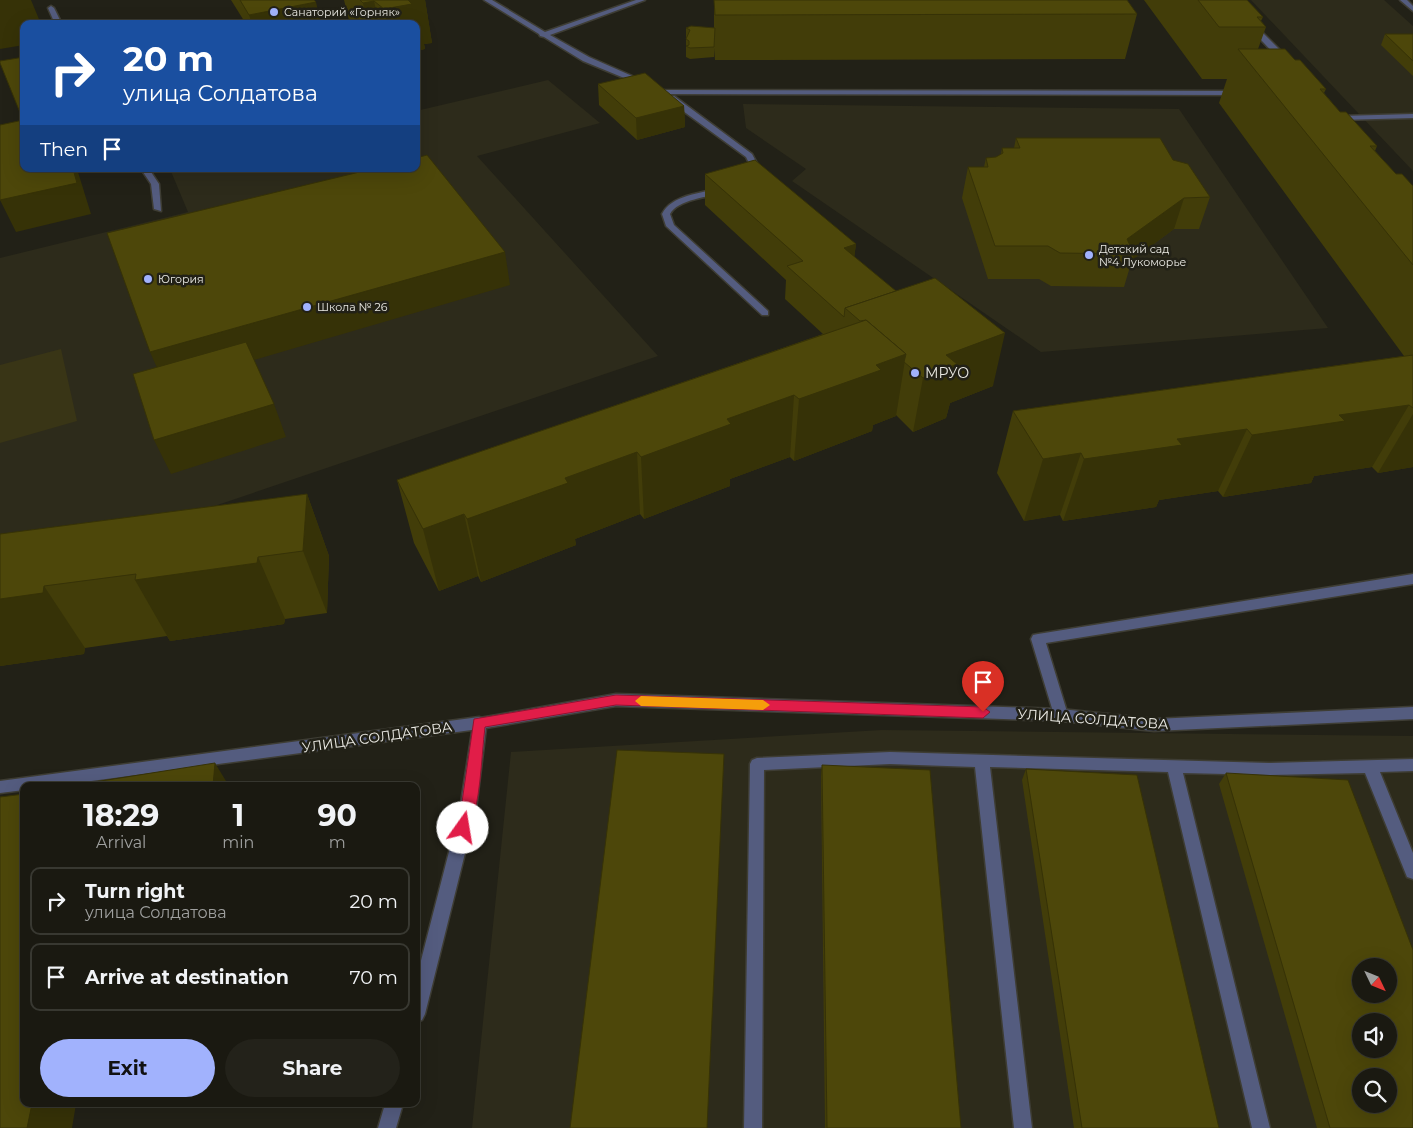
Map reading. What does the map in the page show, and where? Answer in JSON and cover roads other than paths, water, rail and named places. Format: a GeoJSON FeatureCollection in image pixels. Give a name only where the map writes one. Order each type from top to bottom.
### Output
{"type":"FeatureCollection","features":[{"type":"Feature","properties":{"kind":"street"},"geometry":{"type":"LineString","coordinates":[[487,0],[586,59],[663,92],[749,156],[756,169],[756,176],[750,182]]}},
{"type":"Feature","properties":{"kind":"street"},"geometry":{"type":"LineString","coordinates":[[542,34],[642,0]]}},
{"type":"Feature","properties":{"kind":"street"},"geometry":{"type":"LineString","coordinates":[[1226,0],[1289,63]]}},
{"type":"Feature","properties":{"kind":"street"},"geometry":{"type":"LineString","coordinates":[[1403,0],[1413,9]]}},
{"type":"Feature","properties":{"kind":"street"},"geometry":{"type":"LineString","coordinates":[[52,8],[58,20]]}},
{"type":"Feature","properties":{"kind":"street"},"geometry":{"type":"LineString","coordinates":[[663,92],[1249,93]]}},
{"type":"Feature","properties":{"kind":"street"},"geometry":{"type":"LineString","coordinates":[[1347,126],[1338,115],[1413,116]]}},
{"type":"Feature","properties":{"kind":"street"},"geometry":{"type":"LineString","coordinates":[[147,172],[155,184],[158,209]]}},
{"type":"Feature","properties":{"kind":"street"},"geometry":{"type":"LineString","coordinates":[[730,189],[677,202],[669,208],[666,219],[670,226],[766,313]]}},
{"type":"Feature","properties":{"kind":"street"},"geometry":{"type":"LineString","coordinates":[[1061,715],[1038,639],[1413,580]]}},
{"type":"Feature","properties":{"kind":"street","name":"УЛИЦА СОЛДАТОВА"},"geometry":{"type":"LineString","coordinates":[[37,782],[479,723],[616,700],[1061,715],[1154,725],[1413,713]]}},
{"type":"Feature","properties":{"kind":"street"},"geometry":{"type":"LineString","coordinates":[[420,998],[468,809],[479,723]]}},
{"type":"Feature","properties":{"kind":"street"},"geometry":{"type":"LineString","coordinates":[[753,1128],[757,764],[890,758],[1269,769],[1413,765]]}},
{"type":"Feature","properties":{"kind":"street"},"geometry":{"type":"LineString","coordinates":[[982,760],[1023,1128]]}},
{"type":"Feature","properties":{"kind":"street"},"geometry":{"type":"LineString","coordinates":[[1174,766],[1261,1128]]}},
{"type":"Feature","properties":{"kind":"street"},"geometry":{"type":"LineString","coordinates":[[1370,766],[1413,872]]}},
{"type":"Feature","properties":{"kind":"street","name":"УЛИЦА СОЛДАТОВА"},"geometry":{"type":"LineString","coordinates":[[0,787],[20,784]]}},
{"type":"Feature","properties":{"kind":"street"},"geometry":{"type":"LineString","coordinates":[[387,1128],[393,1107]]}},
{"type":"Feature","properties":{"kind":"place","name":"Санаторий «Горняк»"},"geometry":{"type":"Point","coordinates":[274,12]}},
{"type":"Feature","properties":{"kind":"place","name":"Детский сад №4 Лукоморье"},"geometry":{"type":"Point","coordinates":[1089,255]}},
{"type":"Feature","properties":{"kind":"place","name":"Югория"},"geometry":{"type":"Point","coordinates":[148,279]}},
{"type":"Feature","properties":{"kind":"place","name":"Школа № 26"},"geometry":{"type":"Point","coordinates":[307,307]}},
{"type":"Feature","properties":{"kind":"place","name":"МРУО"},"geometry":{"type":"Point","coordinates":[915,373]}}]}
